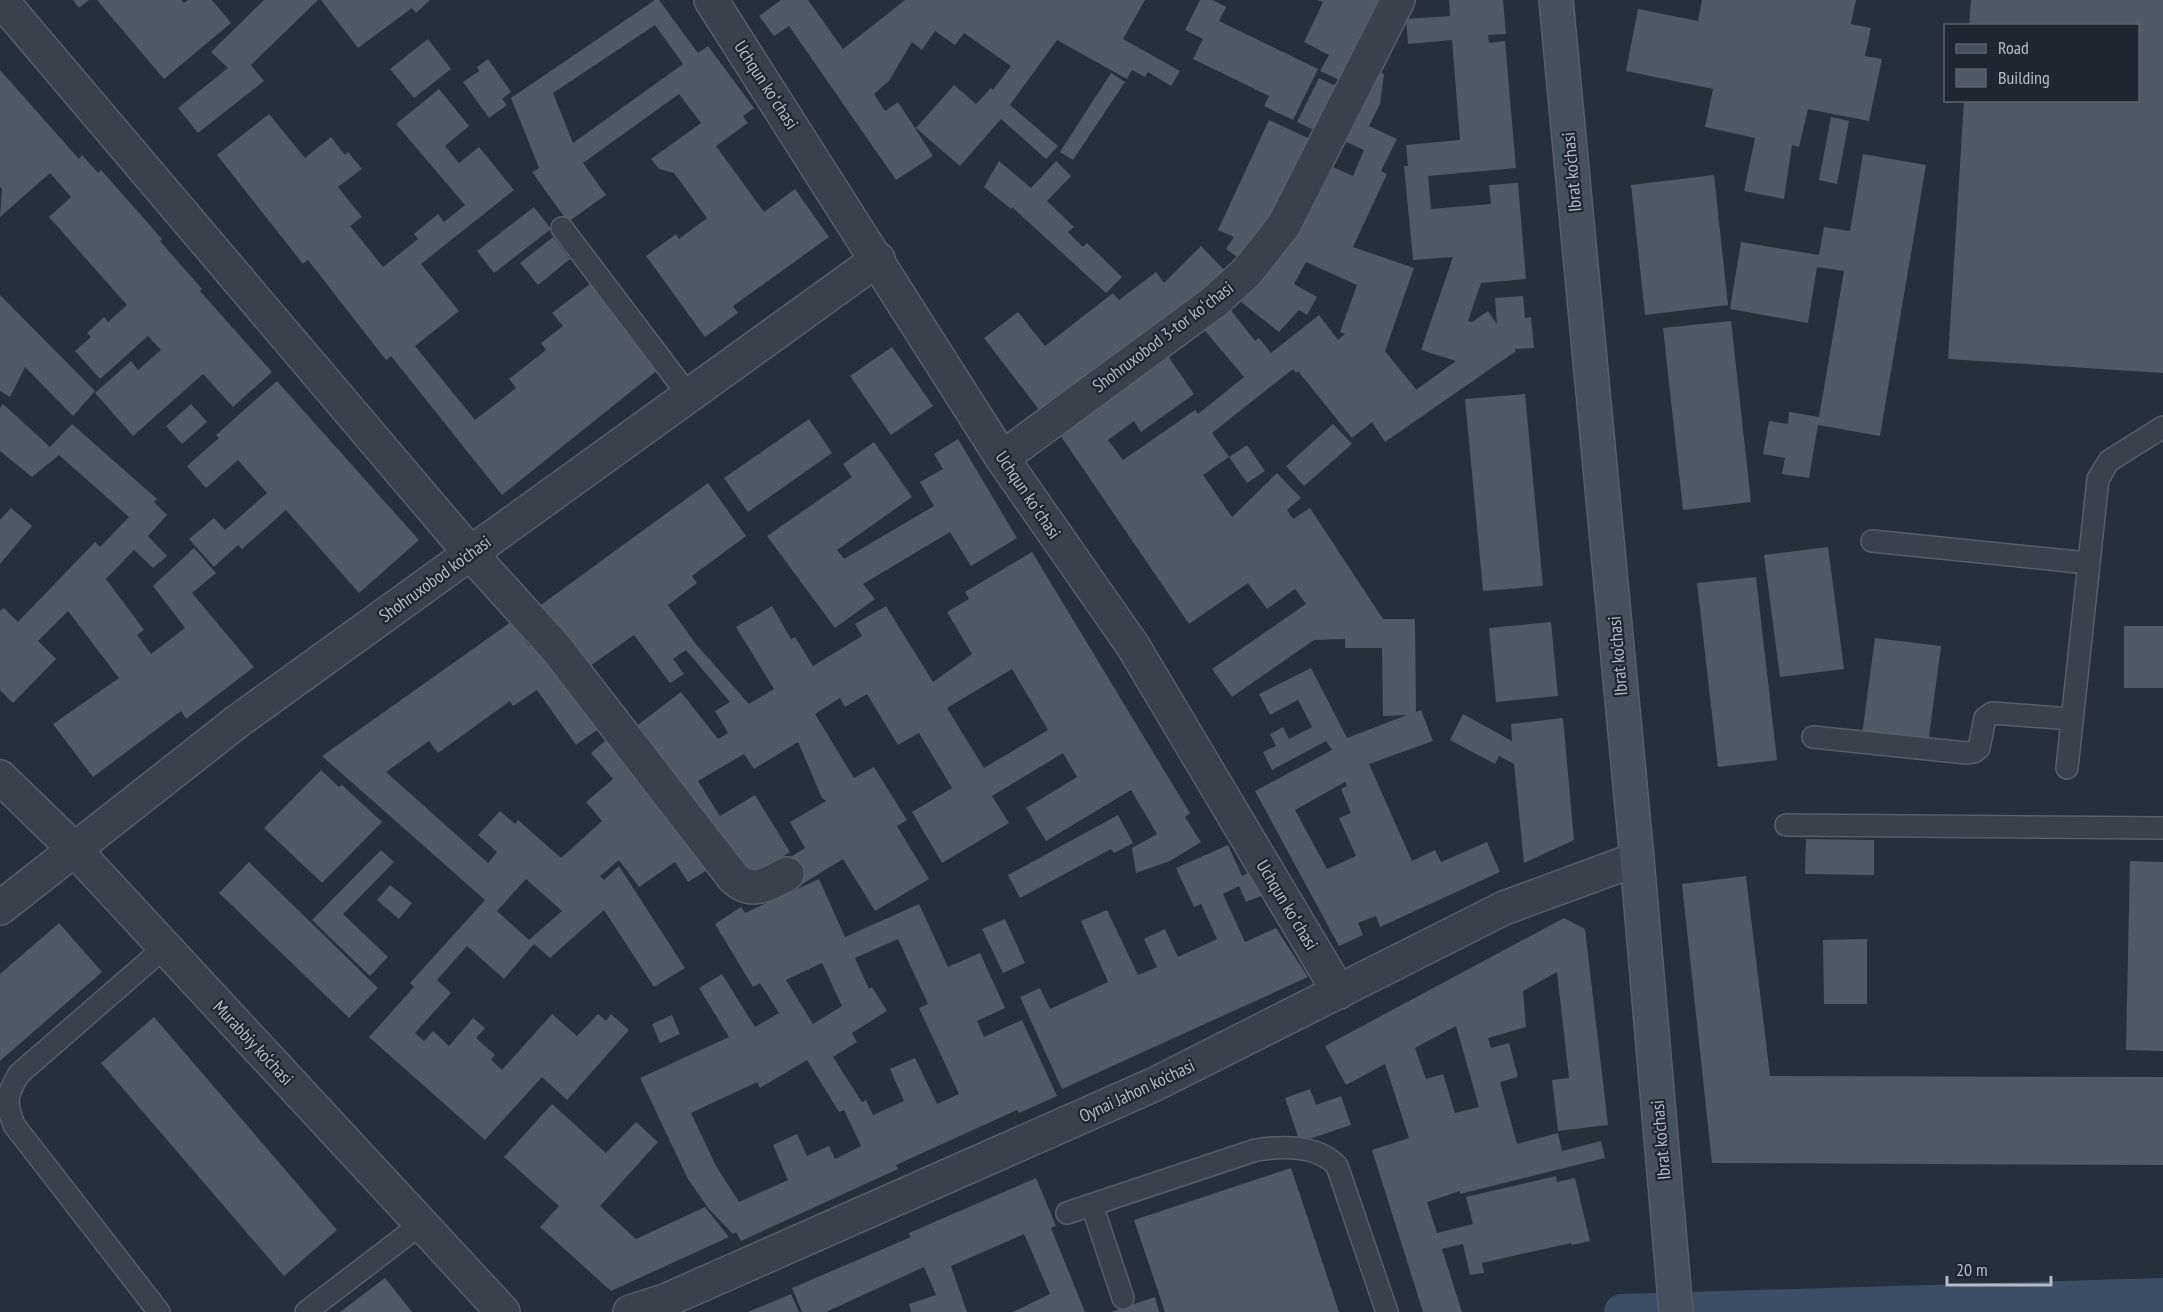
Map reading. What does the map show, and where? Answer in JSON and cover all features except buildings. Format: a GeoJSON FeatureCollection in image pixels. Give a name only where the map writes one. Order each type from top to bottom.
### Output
{"type":"FeatureCollection","features":[{"type":"Feature","properties":{"kind":"main road","name":"Ibrat ko'chasi"},"geometry":{"type":"LineString","coordinates":[[1556,0],[1637,859],[1676,1312]]}},
{"type":"Feature","properties":{"kind":"street"},"geometry":{"type":"LineString","coordinates":[[0,0],[471,554],[556,648],[733,877],[742,886],[754,888],[787,874]]}},
{"type":"Feature","properties":{"kind":"street","name":"Uchqun koʻchasi"},"geometry":{"type":"LineString","coordinates":[[711,0],[878,259],[1002,458],[1133,646],[1339,992]]}},
{"type":"Feature","properties":{"kind":"street","name":"Shohruxobod 3-tor koʻchasi"},"geometry":{"type":"LineString","coordinates":[[1002,458],[1214,302],[1247,272],[1284,225],[1398,0]]}},
{"type":"Feature","properties":{"kind":"street","name":"Shohruxobod ko'chasi"},"geometry":{"type":"LineString","coordinates":[[0,908],[238,721],[878,259]]}},
{"type":"Feature","properties":{"kind":"street","name":"Murabbiy ko‘chasi"},"geometry":{"type":"LineString","coordinates":[[0,777],[74,849],[503,1312]]}},
{"type":"Feature","properties":{"kind":"street","name":"Oynai Jahon ko‘chasi"},"geometry":{"type":"LineString","coordinates":[[630,1312],[668,1300],[1152,1085],[1504,908],[1637,859]]}},
{"type":"Feature","properties":{"kind":"lane"},"geometry":{"type":"LineString","coordinates":[[562,228],[689,396]]}},
{"type":"Feature","properties":{"kind":"lane"},"geometry":{"type":"LineString","coordinates":[[2067,768],[2098,479],[2109,461],[2163,427]]}},
{"type":"Feature","properties":{"kind":"lane"},"geometry":{"type":"LineString","coordinates":[[1872,541],[2088,563]]}},
{"type":"Feature","properties":{"kind":"lane"},"geometry":{"type":"LineString","coordinates":[[1813,737],[1966,753],[1974,752],[1979,748],[1985,718],[1992,713],[2072,718]]}},
{"type":"Feature","properties":{"kind":"lane"},"geometry":{"type":"LineString","coordinates":[[1786,825],[2163,828]]}},
{"type":"Feature","properties":{"kind":"lane"},"geometry":{"type":"LineString","coordinates":[[159,1312],[14,1125],[7,1106],[8,1091],[19,1074],[165,948]]}},
{"type":"Feature","properties":{"kind":"lane"},"geometry":{"type":"LineString","coordinates":[[1067,1213],[1256,1150],[1277,1147],[1329,1157],[1341,1175],[1387,1312]]}},
{"type":"Feature","properties":{"kind":"lane"},"geometry":{"type":"LineString","coordinates":[[1092,1205],[1123,1298]]}},
{"type":"Feature","properties":{"kind":"lane"},"geometry":{"type":"LineString","coordinates":[[306,1312],[421,1224]]}},
{"type":"Feature","properties":{"kind":"waterway"},"geometry":{"type":"LineString","coordinates":[[1622,1312],[2163,1296]]}}]}
